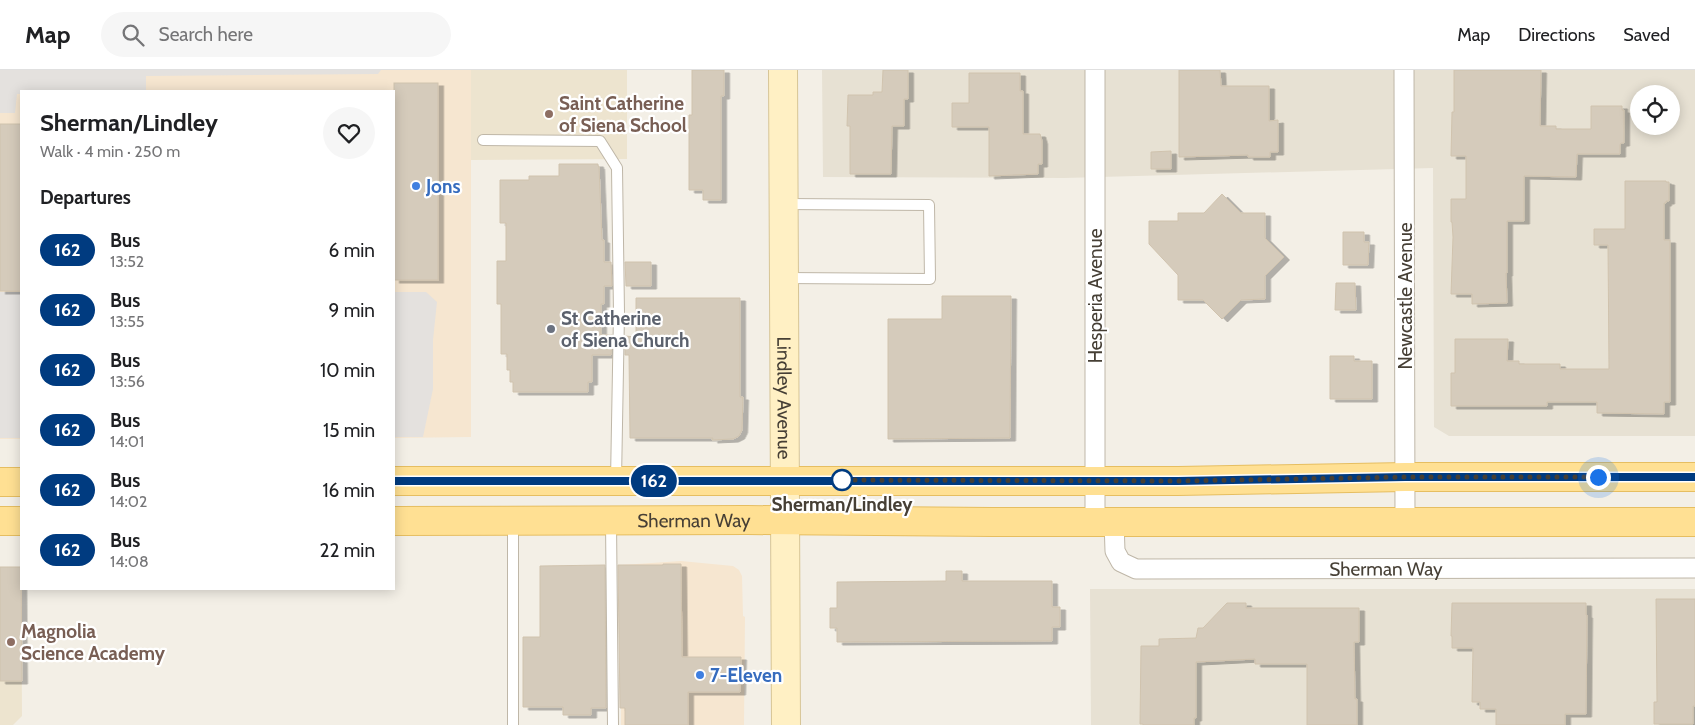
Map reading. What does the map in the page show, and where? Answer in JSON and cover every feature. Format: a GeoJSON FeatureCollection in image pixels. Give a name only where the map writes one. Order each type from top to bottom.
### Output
{"type":"FeatureCollection","features":[{"type":"Feature","properties":{"kind":"main road","name":"Lindley Avenue"},"geometry":{"type":"LineString","coordinates":[[783,70],[786,725]]}},
{"type":"Feature","properties":{"kind":"main road","name":"Sherman Way"},"geometry":{"type":"LineString","coordinates":[[395,481],[1178,481],[1405,477],[1695,476]]}},
{"type":"Feature","properties":{"kind":"main road"},"geometry":{"type":"LineString","coordinates":[[0,482],[20,482]]}},
{"type":"Feature","properties":{"kind":"main road"},"geometry":{"type":"LineString","coordinates":[[0,521],[20,521]]}},
{"type":"Feature","properties":{"kind":"main road","name":"Sherman Way"},"geometry":{"type":"LineString","coordinates":[[395,521],[1695,522]]}},
{"type":"Feature","properties":{"kind":"street","name":"Hesperia Avenue"},"geometry":{"type":"LineString","coordinates":[[1095,70],[1094,480],[1104,522]]}},
{"type":"Feature","properties":{"kind":"street","name":"Newcastle Avenue"},"geometry":{"type":"LineString","coordinates":[[1404,70],[1405,522]]}},
{"type":"Feature","properties":{"kind":"street","name":"Sherman Way"},"geometry":{"type":"LineString","coordinates":[[1104,522],[1121,562],[1136,569],[1695,568]]}},
{"type":"Feature","properties":{"kind":"lane"},"geometry":{"type":"LineString","coordinates":[[483,140],[600,140],[617,168],[619,313],[616,481]]}},
{"type":"Feature","properties":{"kind":"lane"},"geometry":{"type":"LineString","coordinates":[[784,204],[929,205],[930,279],[785,278]]}},
{"type":"Feature","properties":{"kind":"lane"},"geometry":{"type":"LineString","coordinates":[[513,521],[514,725]]}},
{"type":"Feature","properties":{"kind":"lane"},"geometry":{"type":"LineString","coordinates":[[611,521],[613,725]]}},
{"type":"Feature","properties":{"kind":"shaded area"},"geometry":{"type":"Polygon","coordinates":[[[0,70],[471,70],[471,437],[395,438],[395,90],[20,90],[20,439],[0,439],[0,70]]]}},
{"type":"Feature","properties":{"kind":"shaded area"},"geometry":{"type":"Polygon","coordinates":[[[0,70],[381,70],[378,74],[146,76],[146,90],[20,90],[20,94],[17,94],[15,113],[0,113],[0,70]]]}},
{"type":"Feature","properties":{"kind":"shaded area","name":"Saint Catherine of Siena School"},"geometry":{"type":"Polygon","coordinates":[[[471,70],[627,70],[627,159],[471,160],[471,70]]]}},
{"type":"Feature","properties":{"kind":"shaded area"},"geometry":{"type":"Polygon","coordinates":[[[822,70],[1695,70],[1695,436],[1449,436],[1434,427],[1433,168],[1064,178],[823,177],[822,70]]]}},
{"type":"Feature","properties":{"kind":"shaded area"},"geometry":{"type":"Polygon","coordinates":[[[0,292],[20,292],[20,438],[0,438],[0,292]]]}},
{"type":"Feature","properties":{"kind":"shaded area"},"geometry":{"type":"Polygon","coordinates":[[[395,292],[426,292],[437,302],[433,340],[433,389],[423,437],[395,437],[395,292]]]}},
{"type":"Feature","properties":{"kind":"shaded area"},"geometry":{"type":"Polygon","coordinates":[[[681,561],[733,566],[739,570],[742,576],[743,616],[745,617],[744,725],[621,725],[622,565],[681,561]]]}},
{"type":"Feature","properties":{"kind":"shaded area","name":"Magnolia Science Academy"},"geometry":{"type":"Polygon","coordinates":[[[0,567],[20,567],[22,716],[13,725],[0,725],[0,567]]]}},
{"type":"Feature","properties":{"kind":"shaded area"},"geometry":{"type":"Polygon","coordinates":[[[1090,589],[1695,589],[1695,725],[1091,725],[1090,589]]]}},
{"type":"Feature","properties":{"kind":"building"},"geometry":{"type":"Polygon","coordinates":[[[692,70],[724,70],[724,96],[721,96],[721,200],[703,200],[703,190],[689,190],[689,115],[692,115],[692,70]]]}},
{"type":"Feature","properties":{"kind":"building"},"geometry":{"type":"Polygon","coordinates":[[[883,70],[908,70],[908,99],[904,99],[904,126],[892,126],[891,174],[850,174],[850,126],[847,126],[848,95],[873,95],[873,92],[882,92],[883,70]]]}},
{"type":"Feature","properties":{"kind":"building"},"geometry":{"type":"Polygon","coordinates":[[[1179,70],[1220,70],[1221,86],[1269,86],[1269,121],[1278,120],[1278,152],[1270,152],[1270,157],[1248,157],[1248,155],[1179,157],[1179,70]]]}},
{"type":"Feature","properties":{"kind":"building"},"geometry":{"type":"Polygon","coordinates":[[[1454,70],[1541,70],[1540,126],[1556,126],[1556,129],[1591,129],[1591,106],[1622,106],[1622,110],[1624,110],[1624,143],[1620,145],[1620,154],[1577,154],[1576,177],[1524,176],[1524,221],[1507,221],[1507,303],[1472,304],[1472,294],[1451,294],[1453,237],[1451,199],[1466,199],[1466,156],[1451,156],[1454,70]]]}},
{"type":"Feature","properties":{"kind":"building"},"geometry":{"type":"Polygon","coordinates":[[[969,73],[1020,73],[1020,91],[1023,91],[1023,134],[1040,134],[1042,141],[1042,164],[1038,164],[1038,174],[989,176],[989,127],[952,127],[952,103],[969,103],[969,73]]]}},
{"type":"Feature","properties":{"kind":"building","name":"Jons"},"geometry":{"type":"Polygon","coordinates":[[[394,83],[438,83],[438,280],[395,280],[394,83]]]}},
{"type":"Feature","properties":{"kind":"building"},"geometry":{"type":"Polygon","coordinates":[[[0,124],[20,124],[20,291],[0,291],[0,124]]]}},
{"type":"Feature","properties":{"kind":"building"},"geometry":{"type":"Polygon","coordinates":[[[1171,151],[1171,169],[1151,169],[1151,152],[1171,151]]]}},
{"type":"Feature","properties":{"kind":"building","name":"St Catherine of Siena Church"},"geometry":{"type":"Polygon","coordinates":[[[559,164],[598,164],[599,166],[604,262],[611,262],[612,286],[604,286],[604,304],[601,304],[601,335],[612,335],[611,355],[592,355],[592,382],[588,382],[588,392],[513,392],[513,382],[510,382],[510,370],[507,370],[507,354],[501,354],[501,304],[497,304],[497,261],[506,261],[506,223],[500,223],[500,180],[529,180],[529,176],[559,176],[559,164]]]}},
{"type":"Feature","properties":{"kind":"building"},"geometry":{"type":"Polygon","coordinates":[[[1625,181],[1669,182],[1669,201],[1664,203],[1664,240],[1670,240],[1670,402],[1664,402],[1664,414],[1597,413],[1597,402],[1547,402],[1547,406],[1451,406],[1451,373],[1455,373],[1455,339],[1508,339],[1507,361],[1519,361],[1519,364],[1560,364],[1560,369],[1609,369],[1608,245],[1594,245],[1594,229],[1625,229],[1625,181]]]}},
{"type":"Feature","properties":{"kind":"building"},"geometry":{"type":"Polygon","coordinates":[[[1222,194],[1241,213],[1265,213],[1265,238],[1284,257],[1265,276],[1265,299],[1241,300],[1222,319],[1203,300],[1178,300],[1178,275],[1149,244],[1149,221],[1178,221],[1178,213],[1204,213],[1222,194]]]}},
{"type":"Feature","properties":{"kind":"building"},"geometry":{"type":"Polygon","coordinates":[[[1343,232],[1364,232],[1364,242],[1369,242],[1368,265],[1343,265],[1343,232]]]}},
{"type":"Feature","properties":{"kind":"building"},"geometry":{"type":"Polygon","coordinates":[[[625,262],[651,262],[651,286],[626,286],[625,262]]]}},
{"type":"Feature","properties":{"kind":"building"},"geometry":{"type":"Polygon","coordinates":[[[1336,283],[1355,283],[1356,310],[1335,310],[1336,283]]]}},
{"type":"Feature","properties":{"kind":"building"},"geometry":{"type":"Polygon","coordinates":[[[942,296],[1011,296],[1010,438],[888,439],[888,319],[942,319],[942,296]]]}},
{"type":"Feature","properties":{"kind":"building"},"geometry":{"type":"Polygon","coordinates":[[[636,298],[740,298],[740,397],[743,397],[742,430],[739,436],[733,439],[712,440],[713,438],[630,438],[629,355],[625,355],[625,336],[636,337],[636,298]]]}},
{"type":"Feature","properties":{"kind":"building"},"geometry":{"type":"Polygon","coordinates":[[[1330,356],[1354,356],[1354,361],[1372,361],[1372,399],[1330,399],[1330,356]]]}},
{"type":"Feature","properties":{"kind":"building"},"geometry":{"type":"Polygon","coordinates":[[[681,564],[682,657],[741,657],[740,692],[688,692],[688,725],[625,725],[625,708],[620,708],[618,565],[681,564]]]}},
{"type":"Feature","properties":{"kind":"building"},"geometry":{"type":"Polygon","coordinates":[[[605,565],[606,708],[591,708],[591,715],[563,715],[563,707],[523,707],[523,637],[540,637],[540,566],[605,565]]]}},
{"type":"Feature","properties":{"kind":"building","name":"Magnolia Science Academy"},"geometry":{"type":"Polygon","coordinates":[[[0,567],[20,567],[22,681],[0,681],[0,567]]]}},
{"type":"Feature","properties":{"kind":"building"},"geometry":{"type":"Polygon","coordinates":[[[946,571],[962,571],[962,581],[1052,581],[1052,607],[1060,607],[1060,627],[1052,627],[1052,641],[837,642],[837,628],[830,628],[830,608],[837,608],[837,582],[946,581],[946,571]]]}},
{"type":"Feature","properties":{"kind":"building"},"geometry":{"type":"Polygon","coordinates":[[[1656,599],[1695,599],[1695,706],[1693,706],[1693,724],[1654,724],[1654,702],[1657,702],[1656,599]]]}},
{"type":"Feature","properties":{"kind":"building"},"geometry":{"type":"Polygon","coordinates":[[[1227,603],[1246,603],[1246,608],[1359,608],[1359,642],[1354,642],[1357,725],[1307,725],[1307,664],[1255,664],[1255,659],[1196,662],[1196,718],[1194,718],[1194,725],[1140,724],[1141,646],[1159,646],[1159,639],[1196,638],[1198,628],[1203,628],[1227,603]]]}},
{"type":"Feature","properties":{"kind":"building"},"geometry":{"type":"Polygon","coordinates":[[[1452,603],[1586,603],[1586,714],[1565,714],[1565,725],[1496,725],[1496,709],[1480,709],[1480,702],[1472,702],[1473,648],[1452,648],[1452,603]]]}},
{"type":"Feature","properties":{"kind":"bus line","name":"162"},"geometry":{"type":"LineString","coordinates":[[395,481],[1178,481],[1405,477],[1695,477]]}},
{"type":"Feature","properties":{"kind":"place","name":"Saint Catherine of Siena School"},"geometry":{"type":"Point","coordinates":[549,114]}},
{"type":"Feature","properties":{"kind":"place","name":"Jons"},"geometry":{"type":"Point","coordinates":[416,186]}},
{"type":"Feature","properties":{"kind":"place","name":"St Catherine of Siena Church"},"geometry":{"type":"Point","coordinates":[551,329]}},
{"type":"Feature","properties":{"kind":"place","name":"Sherman/Lindley"},"geometry":{"type":"Point","coordinates":[842,480]}},
{"type":"Feature","properties":{"kind":"place","name":"Magnolia Science Academy"},"geometry":{"type":"Point","coordinates":[11,642]}},
{"type":"Feature","properties":{"kind":"place","name":"7-Eleven"},"geometry":{"type":"Point","coordinates":[700,675]}},
{"type":"Feature","properties":{"kind":"route"},"geometry":{"type":"LineString","coordinates":[[842,480],[835,480],[1178,481],[1405,477],[1598,477]]}}]}
